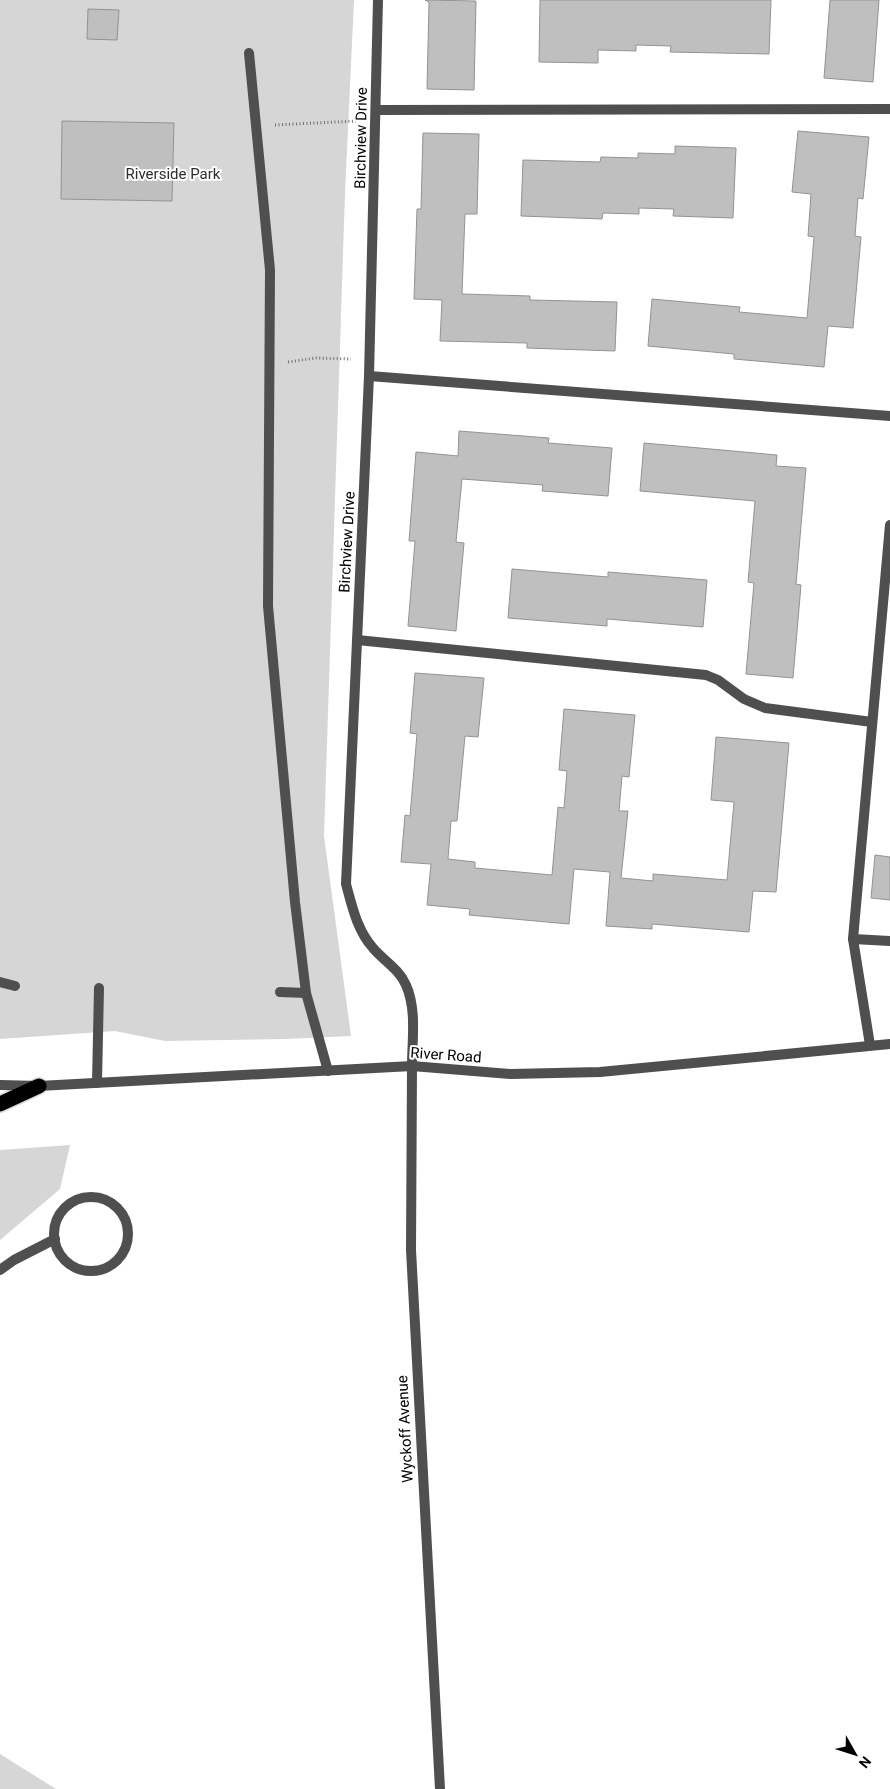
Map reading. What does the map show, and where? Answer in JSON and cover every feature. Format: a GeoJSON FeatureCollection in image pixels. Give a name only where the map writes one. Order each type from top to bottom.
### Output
{"type":"FeatureCollection","features":[{"type":"Feature","properties":{"kind":"highway"},"geometry":{"type":"LineString","coordinates":[[0,1104],[39,1086]]}},
{"type":"Feature","properties":{"kind":"street","name":"Birchview Drive"},"geometry":{"type":"LineString","coordinates":[[378,0],[377,114],[370,360],[346,884],[353,911],[362,933],[372,948],[397,971],[406,985],[411,1002],[413,1021],[412,1066]]}},
{"type":"Feature","properties":{"kind":"street"},"geometry":{"type":"LineString","coordinates":[[249,53],[270,270],[268,606],[295,902],[306,993],[328,1071]]}},
{"type":"Feature","properties":{"kind":"street"},"geometry":{"type":"LineString","coordinates":[[377,114],[890,109]]}},
{"type":"Feature","properties":{"kind":"street"},"geometry":{"type":"LineString","coordinates":[[369,376],[890,416]]}},
{"type":"Feature","properties":{"kind":"street"},"geometry":{"type":"LineString","coordinates":[[870,1045],[853,939],[890,525]]}},
{"type":"Feature","properties":{"kind":"street"},"geometry":{"type":"LineString","coordinates":[[357,640],[706,675],[718,680],[744,699],[764,708],[872,722]]}},
{"type":"Feature","properties":{"kind":"street"},"geometry":{"type":"LineString","coordinates":[[853,939],[890,941]]}},
{"type":"Feature","properties":{"kind":"street"},"geometry":{"type":"LineString","coordinates":[[0,982],[15,986]]}},
{"type":"Feature","properties":{"kind":"street"},"geometry":{"type":"LineString","coordinates":[[97,1083],[99,988]]}},
{"type":"Feature","properties":{"kind":"street"},"geometry":{"type":"LineString","coordinates":[[280,992],[306,993]]}},
{"type":"Feature","properties":{"kind":"street","name":"River Road"},"geometry":{"type":"LineString","coordinates":[[0,1085],[39,1086],[412,1066],[511,1074],[600,1072],[890,1044]]}},
{"type":"Feature","properties":{"kind":"street","name":"Wyckoff Avenue"},"geometry":{"type":"LineString","coordinates":[[412,1066],[411,1250],[440,1789]]}},
{"type":"Feature","properties":{"kind":"street"},"geometry":{"type":"LineString","coordinates":[[89,1196],[104,1199],[118,1207],[126,1220],[128,1239],[122,1254],[112,1265],[97,1270],[81,1269],[68,1263],[58,1250],[55,1239],[57,1220],[65,1208],[78,1199],[89,1196]]}},
{"type":"Feature","properties":{"kind":"street"},"geometry":{"type":"LineString","coordinates":[[0,1270],[14,1260],[55,1239]]}},
{"type":"Feature","properties":{"kind":"path"},"geometry":{"type":"LineString","coordinates":[[256,125],[328,124],[377,114]]}},
{"type":"Feature","properties":{"kind":"path"},"geometry":{"type":"LineString","coordinates":[[269,365],[316,358],[370,360]]}},
{"type":"Feature","properties":{"kind":"green space","name":"Riverside Park"},"geometry":{"type":"Polygon","coordinates":[[[0,0],[354,0],[345,193],[324,836],[351,1036],[165,1041],[115,1031],[0,1039],[0,0]]]}},
{"type":"Feature","properties":{"kind":"green space"},"geometry":{"type":"Polygon","coordinates":[[[70,1145],[60,1189],[0,1240],[0,1150],[70,1145]]]}},
{"type":"Feature","properties":{"kind":"green space"},"geometry":{"type":"Polygon","coordinates":[[[0,1754],[56,1789],[0,1789],[0,1754]]]}},
{"type":"Feature","properties":{"kind":"building"},"geometry":{"type":"Polygon","coordinates":[[[425,0],[476,1],[474,90],[427,89],[429,2],[425,0]]]}},
{"type":"Feature","properties":{"kind":"building"},"geometry":{"type":"Polygon","coordinates":[[[540,0],[771,0],[769,54],[670,52],[671,46],[636,45],[636,51],[598,50],[598,63],[539,62],[540,0]]]}},
{"type":"Feature","properties":{"kind":"building"},"geometry":{"type":"Polygon","coordinates":[[[830,0],[879,0],[873,82],[824,78],[830,0]]]}},
{"type":"Feature","properties":{"kind":"building"},"geometry":{"type":"Polygon","coordinates":[[[88,9],[119,10],[117,40],[87,39],[88,9]]]}},
{"type":"Feature","properties":{"kind":"building"},"geometry":{"type":"Polygon","coordinates":[[[62,121],[174,123],[172,201],[61,199],[62,121]]]}},
{"type":"Feature","properties":{"kind":"building"},"geometry":{"type":"Polygon","coordinates":[[[798,131],[869,137],[863,199],[858,198],[855,236],[861,237],[853,328],[828,326],[824,367],[734,359],[734,354],[648,346],[652,299],[740,307],[739,312],[807,318],[814,237],[808,236],[811,194],[792,192],[798,131]]]}},
{"type":"Feature","properties":{"kind":"building"},"geometry":{"type":"Polygon","coordinates":[[[423,133],[479,134],[477,214],[465,214],[462,294],[530,296],[530,300],[617,302],[615,351],[527,348],[527,343],[440,341],[442,300],[414,299],[417,209],[421,209],[423,133]]]}},
{"type":"Feature","properties":{"kind":"building"},"geometry":{"type":"Polygon","coordinates":[[[675,146],[736,148],[733,218],[673,216],[674,209],[639,208],[639,214],[603,213],[602,219],[521,216],[523,160],[600,162],[601,157],[638,158],[638,153],[675,154],[675,146]]]}},
{"type":"Feature","properties":{"kind":"building"},"geometry":{"type":"Polygon","coordinates":[[[459,431],[549,438],[548,443],[612,448],[608,496],[542,491],[543,485],[462,479],[456,542],[464,543],[456,631],[408,626],[415,541],[409,541],[416,452],[458,456],[459,431]]]}},
{"type":"Feature","properties":{"kind":"building"},"geometry":{"type":"Polygon","coordinates":[[[644,443],[777,455],[776,466],[806,468],[796,584],[801,585],[793,678],[746,674],[754,583],[748,582],[755,501],[640,491],[644,443]]]}},
{"type":"Feature","properties":{"kind":"building"},"geometry":{"type":"Polygon","coordinates":[[[512,569],[608,577],[608,572],[707,580],[703,627],[607,619],[607,626],[508,618],[512,569]]]}},
{"type":"Feature","properties":{"kind":"building"},"geometry":{"type":"Polygon","coordinates":[[[415,673],[484,678],[478,737],[465,736],[457,821],[451,821],[448,859],[475,862],[475,868],[552,875],[558,807],[564,808],[567,771],[559,770],[564,709],[635,715],[629,777],[622,776],[619,811],[628,811],[621,878],[653,881],[653,874],[727,880],[734,802],[711,800],[716,737],[789,743],[776,892],[753,891],[749,932],[652,924],[652,929],[606,926],[610,872],[574,869],[569,924],[469,915],[470,909],[427,905],[431,864],[401,862],[405,815],[410,816],[417,734],[410,733],[415,673]]]}},
{"type":"Feature","properties":{"kind":"building"},"geometry":{"type":"Polygon","coordinates":[[[875,855],[890,857],[890,900],[871,898],[875,855]]]}}]}
